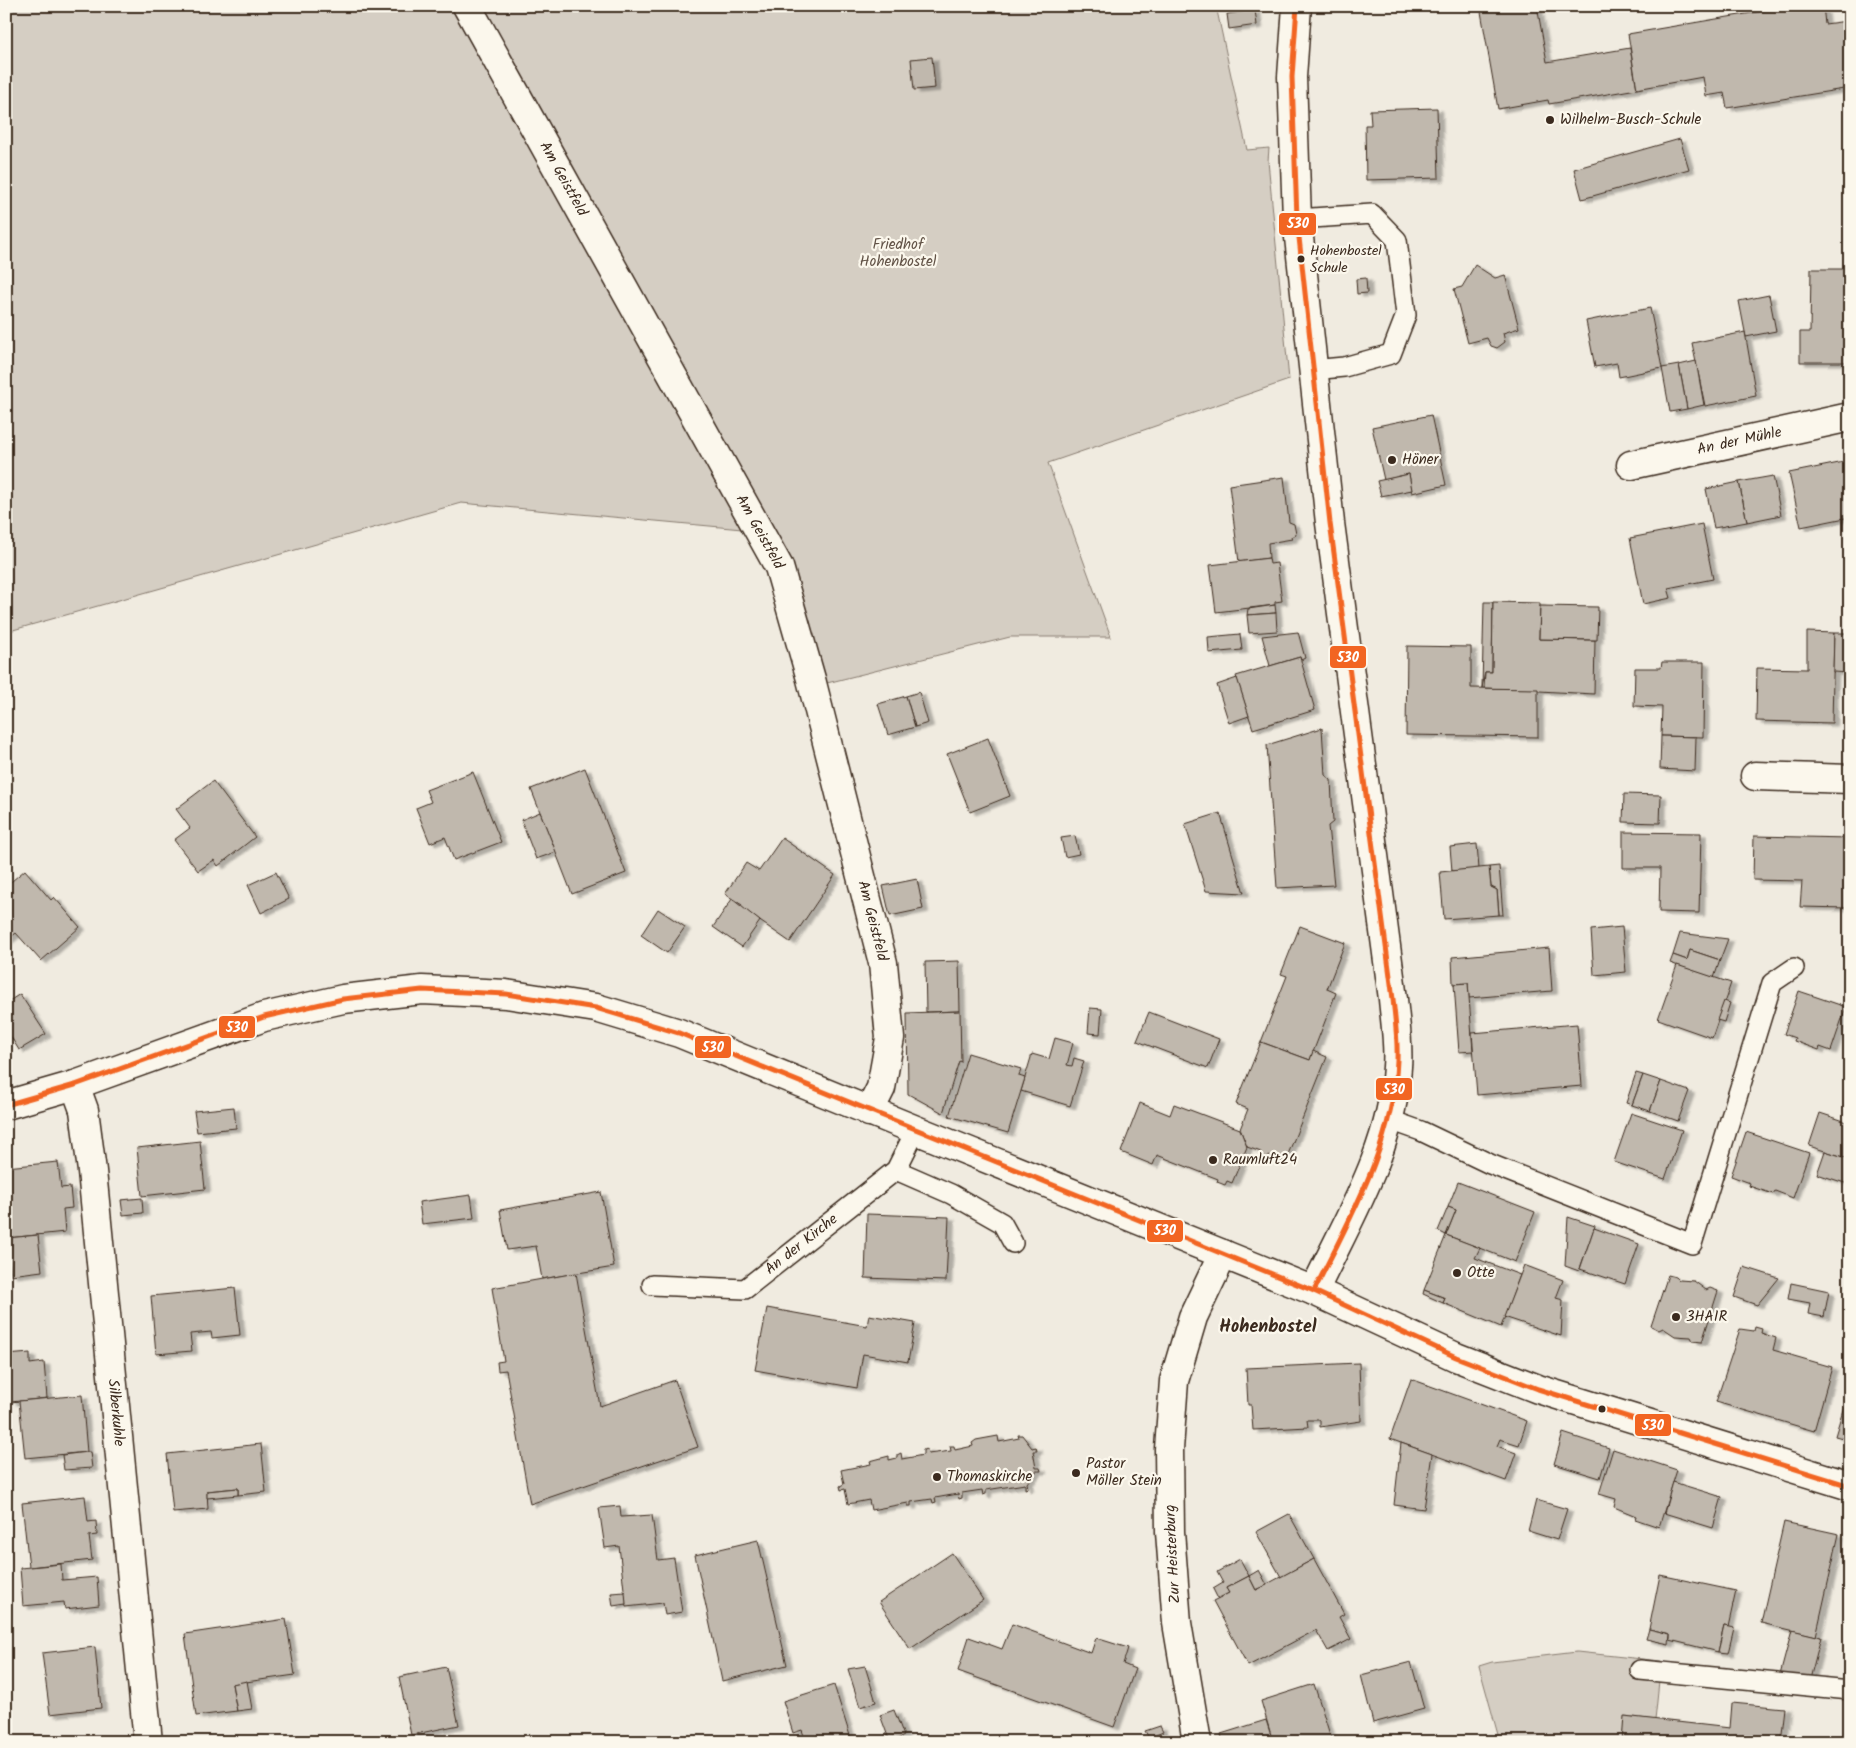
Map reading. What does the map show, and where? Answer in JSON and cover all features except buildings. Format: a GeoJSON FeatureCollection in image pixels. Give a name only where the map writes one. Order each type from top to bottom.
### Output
{"type":"FeatureCollection","features":[{"type":"Feature","properties":{"kind":"street","name":"Am Geistfeld"},"geometry":{"type":"LineString","coordinates":[[467,6],[779,566],[811,679],[883,963],[890,1038],[881,1088],[869,1112]]}},
{"type":"Feature","properties":{"kind":"street"},"geometry":{"type":"LineString","coordinates":[[1298,6],[1292,77],[1298,218],[1312,370],[1393,999],[1397,1066],[1390,1120],[1368,1181],[1314,1291]]}},
{"type":"Feature","properties":{"kind":"street","name":"An der Mühle"},"geometry":{"type":"LineString","coordinates":[[1631,465],[1850,417]]}},
{"type":"Feature","properties":{"kind":"street"},"geometry":{"type":"LineString","coordinates":[[1755,776],[1850,779]]}},
{"type":"Feature","properties":{"kind":"street"},"geometry":{"type":"LineString","coordinates":[[6,1105],[75,1085],[264,1017],[343,998],[422,990],[506,994],[596,1008],[679,1033],[869,1112],[1314,1291],[1456,1357],[1538,1390],[1850,1486]]}},
{"type":"Feature","properties":{"kind":"street","name":"Silberkuhle"},"geometry":{"type":"LineString","coordinates":[[75,1085],[84,1110],[92,1171],[148,1742]]}},
{"type":"Feature","properties":{"kind":"street","name":"Zur Heisterburg"},"geometry":{"type":"LineString","coordinates":[[1197,1742],[1176,1623],[1170,1532],[1169,1449],[1174,1381],[1193,1317],[1223,1254]]}},
{"type":"Feature","properties":{"kind":"lane"},"geometry":{"type":"LineString","coordinates":[[1298,218],[1372,214],[1397,240],[1406,315],[1391,354],[1344,368],[1312,370]]}},
{"type":"Feature","properties":{"kind":"lane"},"geometry":{"type":"LineString","coordinates":[[1390,1120],[1421,1131],[1490,1164],[1692,1244],[1772,983],[1794,968]]}},
{"type":"Feature","properties":{"kind":"lane","name":"An der Kirche"},"geometry":{"type":"LineString","coordinates":[[652,1285],[745,1289],[896,1170],[916,1130]]}},
{"type":"Feature","properties":{"kind":"lane"},"geometry":{"type":"LineString","coordinates":[[896,1170],[951,1194],[1002,1223],[1012,1243]]}},
{"type":"Feature","properties":{"kind":"lane"},"geometry":{"type":"LineString","coordinates":[[1640,1670],[1850,1690]]}},
{"type":"Feature","properties":{"kind":"green space"},"geometry":{"type":"Polygon","coordinates":[[[6,6],[450,6],[742,529],[461,503],[6,632],[6,6]]]}},
{"type":"Feature","properties":{"kind":"green space","name":"Friedhof Hohenbostel"},"geometry":{"type":"Polygon","coordinates":[[[476,6],[1216,6],[1247,150],[1269,148],[1268,161],[1289,380],[1048,463],[1111,637],[1010,637],[823,684],[781,553],[476,6]]]}},
{"type":"Feature","properties":{"kind":"green space"},"geometry":{"type":"Polygon","coordinates":[[[1577,1652],[1661,1661],[1655,1720],[1625,1716],[1622,1742],[1500,1742],[1479,1666],[1492,1662],[1577,1652]]]}},
{"type":"Feature","properties":{"kind":"transit line","name":"530"},"geometry":{"type":"LineString","coordinates":[[1297,6],[1292,77],[1297,219],[1330,523],[1393,999],[1397,1052],[1394,1091],[1388,1121],[1379,1150],[1355,1208],[1314,1291]]}},
{"type":"Feature","properties":{"kind":"transit line","name":"530"},"geometry":{"type":"LineString","coordinates":[[6,1105],[75,1085],[264,1017],[343,999],[422,990],[506,994],[596,1008],[679,1033],[1314,1291],[1456,1357],[1538,1389],[1850,1486]]}},
{"type":"Feature","properties":{"kind":"place","name":"Wilhelm-Busch-Schule"},"geometry":{"type":"Point","coordinates":[1550,120]}},
{"type":"Feature","properties":{"kind":"place","name":"Hohenbostel Schule"},"geometry":{"type":"Point","coordinates":[1301,259]}},
{"type":"Feature","properties":{"kind":"place","name":"Höner"},"geometry":{"type":"Point","coordinates":[1392,460]}},
{"type":"Feature","properties":{"kind":"place","name":"Raumluft24"},"geometry":{"type":"Point","coordinates":[1213,1160]}},
{"type":"Feature","properties":{"kind":"place","name":"Otte"},"geometry":{"type":"Point","coordinates":[1457,1273]}},
{"type":"Feature","properties":{"kind":"place","name":"3HAIR"},"geometry":{"type":"Point","coordinates":[1676,1317]}},
{"type":"Feature","properties":{"kind":"place","name":"Pastor Möller Stein"},"geometry":{"type":"Point","coordinates":[1076,1473]}},
{"type":"Feature","properties":{"kind":"place","name":"Thomaskirche"},"geometry":{"type":"Point","coordinates":[937,1477]}},
{"type":"Feature","properties":{"kind":"district","name":"Hohenbostel"},"geometry":{"type":"Point","coordinates":[1268,1327]}}]}
